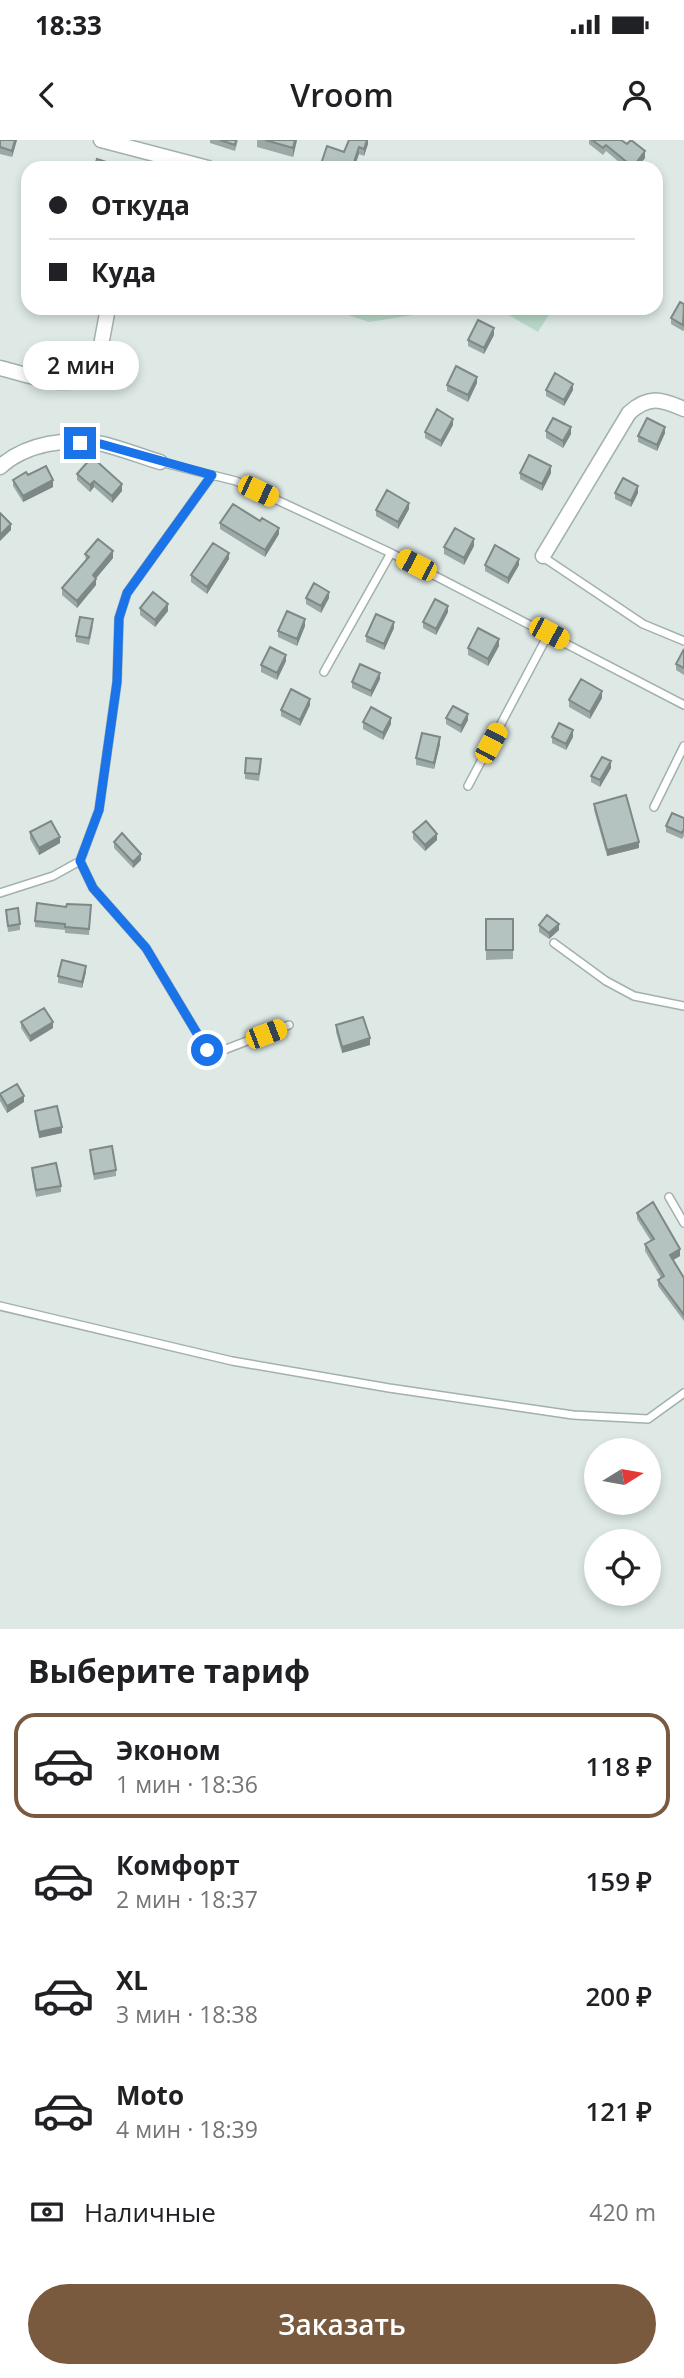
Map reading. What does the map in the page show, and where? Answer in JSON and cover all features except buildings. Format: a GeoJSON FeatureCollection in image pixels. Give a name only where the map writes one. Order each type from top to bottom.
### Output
{"type":"FeatureCollection","features":[{"type":"Feature","properties":{"kind":"street"},"geometry":{"type":"LineString","coordinates":[[101,140],[180,161]]}},
{"type":"Feature","properties":{"kind":"street"},"geometry":{"type":"LineString","coordinates":[[142,161],[143,152]]}},
{"type":"Feature","properties":{"kind":"street"},"geometry":{"type":"LineString","coordinates":[[0,368],[57,382],[88,378],[96,372],[107,315]]}},
{"type":"Feature","properties":{"kind":"street"},"geometry":{"type":"LineString","coordinates":[[542,556],[629,413],[640,403],[655,400],[684,410]]}},
{"type":"Feature","properties":{"kind":"street"},"geometry":{"type":"LineString","coordinates":[[0,467],[29,449],[58,443],[101,444],[160,462]]}},
{"type":"Feature","properties":{"kind":"lane"},"geometry":{"type":"LineString","coordinates":[[160,462],[236,481],[391,552],[684,705]]}},
{"type":"Feature","properties":{"kind":"lane"},"geometry":{"type":"LineString","coordinates":[[0,893],[53,876],[80,861],[99,810],[117,682],[119,618],[127,593],[212,475]]}},
{"type":"Feature","properties":{"kind":"lane"},"geometry":{"type":"LineString","coordinates":[[324,672],[391,552]]}},
{"type":"Feature","properties":{"kind":"lane"},"geometry":{"type":"LineString","coordinates":[[542,556],[643,624],[684,641]]}},
{"type":"Feature","properties":{"kind":"lane"},"geometry":{"type":"LineString","coordinates":[[468,786],[549,633]]}},
{"type":"Feature","properties":{"kind":"lane"},"geometry":{"type":"LineString","coordinates":[[653,807],[684,746]]}},
{"type":"Feature","properties":{"kind":"lane"},"geometry":{"type":"LineString","coordinates":[[80,861],[93,888],[146,948],[207,1050],[221,1051],[289,1025]]}},
{"type":"Feature","properties":{"kind":"lane"},"geometry":{"type":"LineString","coordinates":[[554,943],[606,981],[634,996],[684,1006]]}},
{"type":"Feature","properties":{"kind":"lane"},"geometry":{"type":"LineString","coordinates":[[668,1197],[684,1223]]}},
{"type":"Feature","properties":{"kind":"lane"},"geometry":{"type":"LineString","coordinates":[[0,1306],[232,1361],[389,1388],[573,1415],[648,1419],[684,1393]]}},
{"type":"Feature","properties":{"kind":"green space"},"geometry":{"type":"Polygon","coordinates":[[[348,315],[414,315],[369,322],[348,315]]]}},
{"type":"Feature","properties":{"kind":"green space"},"geometry":{"type":"Polygon","coordinates":[[[509,315],[549,315],[538,332],[509,315]]]}},
{"type":"Feature","properties":{"kind":"route"},"geometry":{"type":"LineString","coordinates":[[80,443],[101,444],[212,475],[127,593],[119,618],[117,682],[99,810],[80,861],[93,888],[146,948],[207,1050]]}}]}
